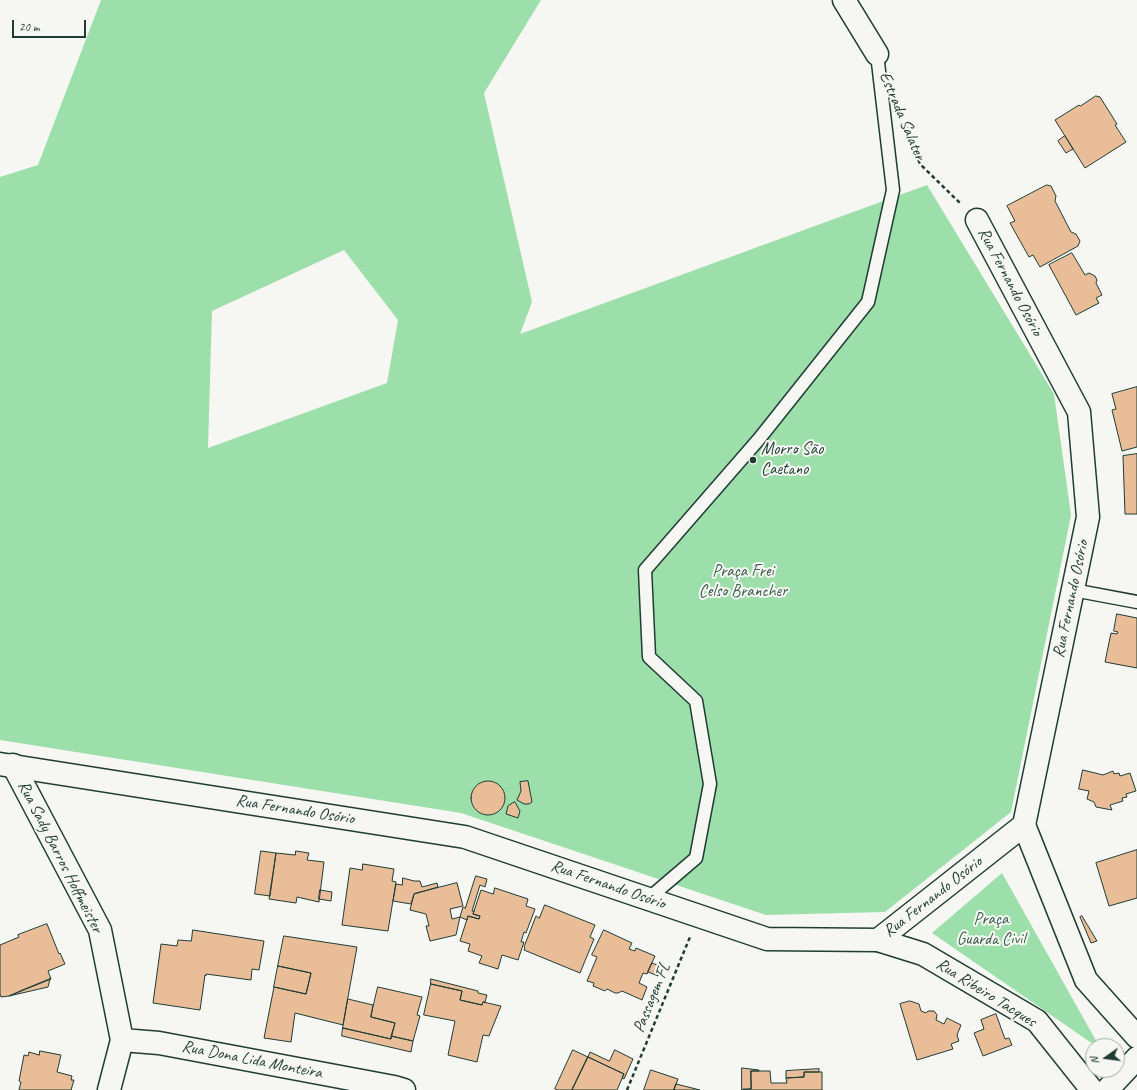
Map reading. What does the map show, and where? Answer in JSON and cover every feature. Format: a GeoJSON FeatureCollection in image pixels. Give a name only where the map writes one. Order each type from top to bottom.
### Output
{"type":"FeatureCollection","features":[{"type":"Feature","properties":{"kind":"street","name":"Estrada Salater"},"geometry":{"type":"LineString","coordinates":[[844,0],[877,54]]}},
{"type":"Feature","properties":{"kind":"street","name":"Rua Fernando Osório"},"geometry":{"type":"LineString","coordinates":[[7,764],[465,837],[767,939],[878,940],[1024,825],[1088,517],[1079,412],[977,220]]}},
{"type":"Feature","properties":{"kind":"street","name":"Rua Sady Barros Hoffmeister"},"geometry":{"type":"LineString","coordinates":[[7,764],[100,930],[122,1040],[109,1090]]}},
{"type":"Feature","properties":{"kind":"street"},"geometry":{"type":"LineString","coordinates":[[1024,825],[1086,980],[1137,1037]]}},
{"type":"Feature","properties":{"kind":"street","name":"Rua Ribeiro Tacques"},"geometry":{"type":"LineString","coordinates":[[878,940],[923,954],[1037,1021],[1092,1090]]}},
{"type":"Feature","properties":{"kind":"street","name":"Rua Dona Lida Monteira"},"geometry":{"type":"LineString","coordinates":[[122,1040],[159,1043],[404,1090]]}},
{"type":"Feature","properties":{"kind":"street"},"geometry":{"type":"LineString","coordinates":[[1107,1090],[1137,1058]]}},
{"type":"Feature","properties":{"kind":"lane"},"geometry":{"type":"LineString","coordinates":[[648,899],[696,858],[710,784],[696,701],[649,657],[645,570],[759,439],[868,302],[893,190],[877,54]]}},
{"type":"Feature","properties":{"kind":"lane"},"geometry":{"type":"LineString","coordinates":[[1073,590],[1137,602]]}},
{"type":"Feature","properties":{"kind":"path","name":"Estrada Salater"},"geometry":{"type":"LineString","coordinates":[[903,120],[920,164],[977,220]]}},
{"type":"Feature","properties":{"kind":"path","name":"Passagem FL"},"geometry":{"type":"LineString","coordinates":[[627,1090],[698,915]]}},
{"type":"Feature","properties":{"kind":"green space","name":"Praça Frei Celso Brancher"},"geometry":{"type":"Polygon","coordinates":[[[101,0],[541,0],[484,93],[532,302],[520,334],[927,185],[1054,394],[1071,515],[1011,812],[885,912],[766,915],[461,813],[0,740],[0,177],[38,165],[101,0]],[[344,250],[212,311],[208,448],[387,383],[398,320],[344,250]]]}},
{"type":"Feature","properties":{"kind":"green space","name":"Praça Guarda Civil"},"geometry":{"type":"Polygon","coordinates":[[[1002,873],[1095,1038],[1085,1038],[932,933],[1002,873]]]}},
{"type":"Feature","properties":{"kind":"building"},"geometry":{"type":"Polygon","coordinates":[[[1096,96],[1100,97],[1117,124],[1115,125],[1126,142],[1085,168],[1055,120],[1096,96]]]}},
{"type":"Feature","properties":{"kind":"building"},"geometry":{"type":"Polygon","coordinates":[[[1065,136],[1073,149],[1066,153],[1058,141],[1065,136]]]}},
{"type":"Feature","properties":{"kind":"building"},"geometry":{"type":"Polygon","coordinates":[[[1047,185],[1051,186],[1056,196],[1055,201],[1071,232],[1076,234],[1080,241],[1078,246],[1040,267],[1033,255],[1029,257],[1010,223],[1015,221],[1007,206],[1047,185]]]}},
{"type":"Feature","properties":{"kind":"building"},"geometry":{"type":"Polygon","coordinates":[[[1072,253],[1085,275],[1089,273],[1095,276],[1097,280],[1096,283],[1102,295],[1096,298],[1099,303],[1076,315],[1049,265],[1072,253]]]}},
{"type":"Feature","properties":{"kind":"building"},"geometry":{"type":"Polygon","coordinates":[[[1137,387],[1137,447],[1122,451],[1112,410],[1116,409],[1112,394],[1137,387]]]}},
{"type":"Feature","properties":{"kind":"building"},"geometry":{"type":"Polygon","coordinates":[[[1137,454],[1137,514],[1125,514],[1123,456],[1137,454]]]}},
{"type":"Feature","properties":{"kind":"building"},"geometry":{"type":"Polygon","coordinates":[[[1117,614],[1137,618],[1137,668],[1105,662],[1111,633],[1117,634],[1118,632],[1114,631],[1117,614]]]}},
{"type":"Feature","properties":{"kind":"building"},"geometry":{"type":"Polygon","coordinates":[[[1083,770],[1103,775],[1113,771],[1114,774],[1119,773],[1120,776],[1130,773],[1136,791],[1126,794],[1127,797],[1122,798],[1123,801],[1110,805],[1112,810],[1096,807],[1094,802],[1087,799],[1089,791],[1079,789],[1083,770]]]}},
{"type":"Feature","properties":{"kind":"building"},"geometry":{"type":"Polygon","coordinates":[[[488,781],[500,786],[505,798],[500,810],[488,815],[476,810],[471,798],[476,786],[488,781]]]}},
{"type":"Feature","properties":{"kind":"building"},"geometry":{"type":"Polygon","coordinates":[[[528,781],[532,802],[529,804],[524,804],[517,800],[521,791],[520,782],[528,781]]]}},
{"type":"Feature","properties":{"kind":"building"},"geometry":{"type":"Polygon","coordinates":[[[515,802],[520,811],[518,818],[506,814],[508,806],[515,802]]]}},
{"type":"Feature","properties":{"kind":"building"},"geometry":{"type":"Polygon","coordinates":[[[1137,850],[1137,898],[1109,906],[1096,863],[1137,850]]]}},
{"type":"Feature","properties":{"kind":"building"},"geometry":{"type":"Polygon","coordinates":[[[261,851],[276,853],[270,896],[255,894],[261,851]]]}},
{"type":"Feature","properties":{"kind":"building"},"geometry":{"type":"Polygon","coordinates":[[[296,851],[309,853],[307,860],[324,862],[319,902],[297,897],[296,903],[269,899],[276,853],[295,855],[296,851]]]}},
{"type":"Feature","properties":{"kind":"building"},"geometry":{"type":"Polygon","coordinates":[[[363,864],[394,869],[392,881],[396,882],[388,931],[342,925],[350,868],[362,870],[363,864]]]}},
{"type":"Feature","properties":{"kind":"building"},"geometry":{"type":"Polygon","coordinates":[[[476,876],[487,879],[485,887],[480,885],[472,911],[474,911],[473,914],[480,916],[479,919],[468,916],[467,920],[460,917],[463,907],[465,908],[476,876]]]}},
{"type":"Feature","properties":{"kind":"building"},"geometry":{"type":"Polygon","coordinates":[[[403,878],[420,881],[422,887],[437,883],[438,887],[414,894],[411,904],[393,901],[396,884],[402,885],[403,878]]]}},
{"type":"Feature","properties":{"kind":"building"},"geometry":{"type":"Polygon","coordinates":[[[457,883],[463,906],[450,909],[452,919],[460,917],[456,935],[430,941],[426,926],[429,926],[426,914],[410,910],[414,894],[457,883]]]}},
{"type":"Feature","properties":{"kind":"building"},"geometry":{"type":"Polygon","coordinates":[[[495,888],[528,899],[526,906],[535,909],[526,933],[524,932],[521,942],[524,942],[518,960],[502,955],[498,969],[479,963],[482,956],[468,951],[470,944],[460,941],[468,916],[479,919],[480,916],[473,914],[481,890],[493,894],[495,888]]]}},
{"type":"Feature","properties":{"kind":"building"},"geometry":{"type":"Polygon","coordinates":[[[320,890],[332,892],[331,901],[319,899],[320,890]]]}},
{"type":"Feature","properties":{"kind":"building"},"geometry":{"type":"Polygon","coordinates":[[[545,905],[595,925],[590,937],[594,939],[580,973],[524,950],[536,916],[539,918],[545,905]]]}},
{"type":"Feature","properties":{"kind":"building"},"geometry":{"type":"Polygon","coordinates":[[[1082,916],[1097,941],[1091,943],[1080,917],[1082,916]]]}},
{"type":"Feature","properties":{"kind":"building"},"geometry":{"type":"Polygon","coordinates":[[[47,924],[59,954],[60,953],[65,964],[48,971],[51,979],[9,996],[1,997],[0,945],[19,937],[18,935],[47,924]]]}},
{"type":"Feature","properties":{"kind":"building"},"geometry":{"type":"Polygon","coordinates":[[[193,930],[264,941],[259,970],[252,969],[251,980],[206,974],[200,1010],[153,1003],[161,944],[177,946],[178,940],[191,941],[193,930]]]}},
{"type":"Feature","properties":{"kind":"building"},"geometry":{"type":"Polygon","coordinates":[[[604,930],[632,943],[629,949],[635,951],[636,948],[655,956],[647,974],[643,973],[639,983],[647,987],[642,1000],[622,991],[615,993],[607,989],[605,991],[593,986],[594,983],[587,981],[597,957],[592,955],[604,930]]]}},
{"type":"Feature","properties":{"kind":"building"},"geometry":{"type":"Polygon","coordinates":[[[284,936],[357,947],[343,1025],[295,1013],[291,1042],[264,1038],[274,987],[306,994],[311,973],[278,966],[284,936]]]}},
{"type":"Feature","properties":{"kind":"building"},"geometry":{"type":"Polygon","coordinates":[[[652,963],[662,967],[658,976],[648,972],[652,963]]]}},
{"type":"Feature","properties":{"kind":"building"},"geometry":{"type":"Polygon","coordinates":[[[278,966],[311,973],[306,994],[274,987],[278,966]]]}},
{"type":"Feature","properties":{"kind":"building"},"geometry":{"type":"Polygon","coordinates":[[[50,979],[48,987],[9,996],[20,991],[50,979]]]}},
{"type":"Feature","properties":{"kind":"building"},"geometry":{"type":"Polygon","coordinates":[[[431,979],[478,991],[478,993],[487,995],[485,1002],[483,1002],[482,1005],[460,1000],[462,991],[431,984],[431,979]]]}},
{"type":"Feature","properties":{"kind":"building"},"geometry":{"type":"Polygon","coordinates":[[[431,984],[462,991],[460,1000],[482,1005],[483,1002],[501,1006],[489,1036],[483,1035],[477,1062],[448,1055],[455,1021],[424,1015],[431,984]]]}},
{"type":"Feature","properties":{"kind":"building"},"geometry":{"type":"Polygon","coordinates":[[[378,987],[422,997],[417,1015],[420,1016],[413,1041],[391,1036],[395,1023],[371,1017],[378,987]]]}},
{"type":"Feature","properties":{"kind":"building"},"geometry":{"type":"Polygon","coordinates":[[[348,999],[373,1005],[371,1017],[395,1023],[391,1039],[343,1028],[348,999]]]}},
{"type":"Feature","properties":{"kind":"building"},"geometry":{"type":"Polygon","coordinates":[[[910,1001],[919,1004],[921,1011],[926,1013],[928,1011],[934,1011],[937,1015],[936,1020],[944,1024],[947,1018],[961,1025],[957,1035],[959,1041],[951,1044],[953,1049],[917,1060],[900,1004],[910,1001]]]}},
{"type":"Feature","properties":{"kind":"building"},"geometry":{"type":"Polygon","coordinates":[[[996,1014],[1005,1039],[1009,1038],[1012,1045],[983,1056],[974,1033],[984,1029],[981,1020],[996,1014]]]}},
{"type":"Feature","properties":{"kind":"building"},"geometry":{"type":"Polygon","coordinates":[[[343,1028],[391,1039],[391,1036],[413,1041],[411,1052],[342,1036],[343,1028]]]}},
{"type":"Feature","properties":{"kind":"building"},"geometry":{"type":"Polygon","coordinates":[[[573,1050],[588,1057],[572,1090],[555,1089],[573,1050]]]}},
{"type":"Feature","properties":{"kind":"building"},"geometry":{"type":"Polygon","coordinates":[[[615,1050],[633,1059],[624,1079],[622,1078],[624,1074],[588,1057],[590,1052],[609,1061],[615,1050]]]}},
{"type":"Feature","properties":{"kind":"building"},"geometry":{"type":"Polygon","coordinates":[[[40,1051],[61,1055],[57,1072],[72,1076],[71,1080],[74,1080],[71,1090],[19,1090],[21,1082],[19,1081],[24,1055],[28,1056],[29,1052],[39,1055],[40,1051]]]}},
{"type":"Feature","properties":{"kind":"building"},"geometry":{"type":"Polygon","coordinates":[[[588,1057],[624,1074],[617,1090],[572,1090],[588,1057]]]}},
{"type":"Feature","properties":{"kind":"building"},"geometry":{"type":"Polygon","coordinates":[[[742,1068],[759,1070],[751,1071],[751,1089],[742,1090],[742,1068]]]}},
{"type":"Feature","properties":{"kind":"building"},"geometry":{"type":"Polygon","coordinates":[[[819,1069],[819,1072],[804,1072],[804,1077],[786,1078],[786,1071],[819,1069]]]}},
{"type":"Feature","properties":{"kind":"building"},"geometry":{"type":"Polygon","coordinates":[[[651,1070],[678,1079],[674,1090],[644,1090],[651,1070]]]}},
{"type":"Feature","properties":{"kind":"building"},"geometry":{"type":"Polygon","coordinates":[[[751,1071],[770,1071],[771,1083],[787,1083],[786,1078],[804,1077],[804,1072],[822,1072],[822,1090],[743,1090],[751,1089],[751,1071]]]}},
{"type":"Feature","properties":{"kind":"building"},"geometry":{"type":"Polygon","coordinates":[[[676,1084],[700,1090],[674,1090],[676,1084]]]}},
{"type":"Feature","properties":{"kind":"place","name":"Morro São Caetano"},"geometry":{"type":"Point","coordinates":[753,460]}}]}
